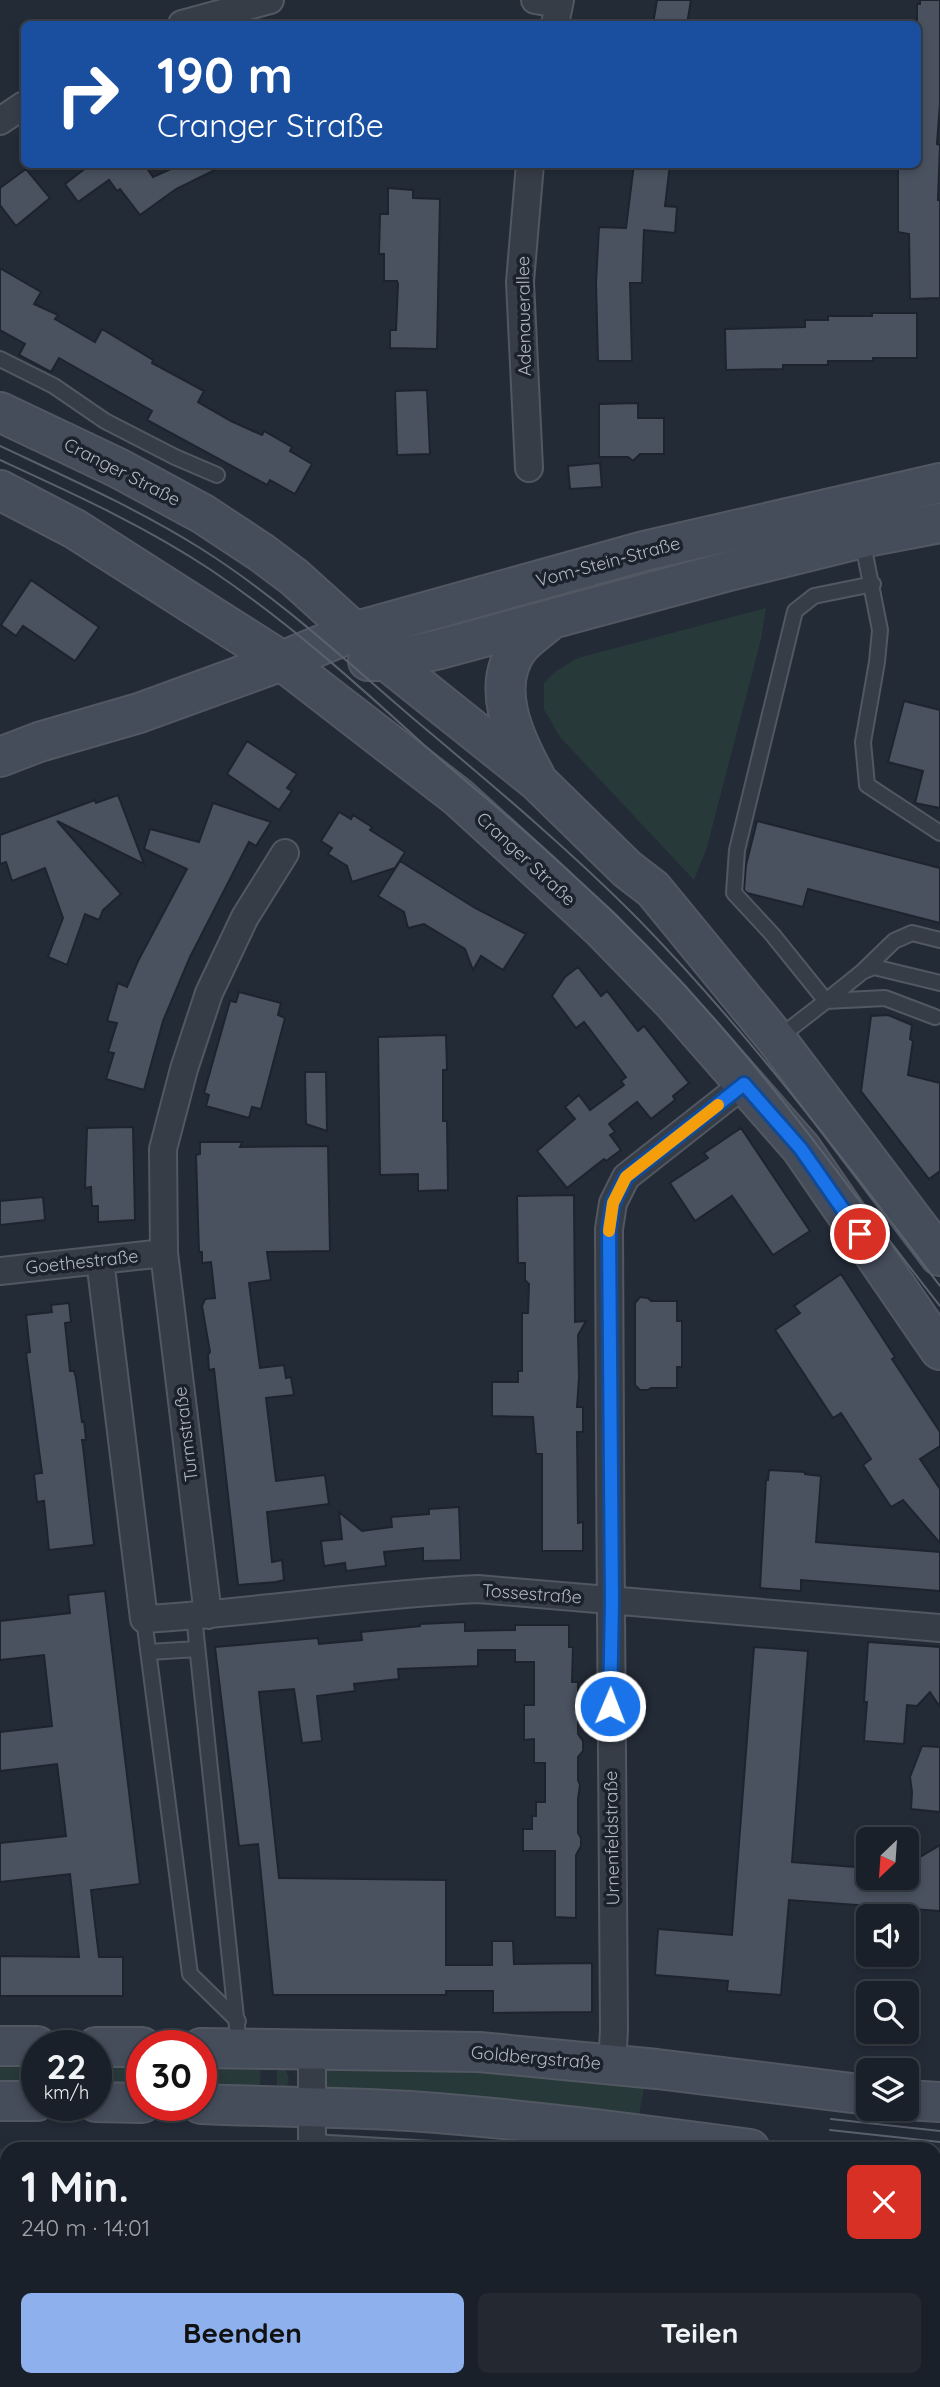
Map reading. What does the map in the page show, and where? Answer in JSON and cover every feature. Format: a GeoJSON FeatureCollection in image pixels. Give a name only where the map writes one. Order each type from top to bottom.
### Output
{"type":"FeatureCollection","features":[{"type":"Feature","properties":{"kind":"main road","name":"Cranger Straße"},"geometry":{"type":"LineString","coordinates":[[0,412],[118,468],[203,514],[294,577],[387,661],[537,781],[627,869],[653,889],[776,1040],[940,1256]]}},
{"type":"Feature","properties":{"kind":"main road","name":"Vom-Stein-Straße"},"geometry":{"type":"LineString","coordinates":[[0,757],[39,742],[139,713],[353,632],[644,551],[940,482]]}},
{"type":"Feature","properties":{"kind":"main road","name":"Cranger Straße"},"geometry":{"type":"LineString","coordinates":[[0,490],[75,530],[282,661],[458,797],[525,858],[602,929],[672,1001],[801,1149],[940,1350]]}},
{"type":"Feature","properties":{"kind":"main road","name":"Vom-Stein-Straße"},"geometry":{"type":"LineString","coordinates":[[282,661],[387,661],[862,538],[940,523]]}},
{"type":"Feature","properties":{"kind":"main road"},"geometry":{"type":"LineString","coordinates":[[537,781],[519,747],[512,724],[505,694],[506,673],[520,646],[553,618]]}},
{"type":"Feature","properties":{"kind":"main road","name":"Goldbergstraße"},"geometry":{"type":"LineString","coordinates":[[217,2042],[238,2035],[312,2049],[479,2052],[612,2064],[856,2094]]}},
{"type":"Feature","properties":{"kind":"main road"},"geometry":{"type":"LineString","coordinates":[[0,2046],[21,2046]]}},
{"type":"Feature","properties":{"kind":"main road"},"geometry":{"type":"LineString","coordinates":[[0,2101],[21,2101]]}},
{"type":"Feature","properties":{"kind":"main road"},"geometry":{"type":"LineString","coordinates":[[919,2101],[940,2102]]}},
{"type":"Feature","properties":{"kind":"main road"},"geometry":{"type":"LineString","coordinates":[[217,2105],[269,2107],[312,2133],[440,2114],[696,2142]]}},
{"type":"Feature","properties":{"kind":"street"},"geometry":{"type":"LineString","coordinates":[[192,21],[270,0]]}},
{"type":"Feature","properties":{"kind":"street"},"geometry":{"type":"LineString","coordinates":[[0,121],[21,107]]}},
{"type":"Feature","properties":{"kind":"street","name":"Adenauerallee"},"geometry":{"type":"LineString","coordinates":[[529,468],[520,282],[530,168]]}},
{"type":"Feature","properties":{"kind":"street","name":"Turmstraße"},"geometry":{"type":"LineString","coordinates":[[201,1616],[164,1253],[163,1149],[184,1069],[209,993],[245,917],[285,853]]}},
{"type":"Feature","properties":{"kind":"street","name":"Urnenfeldstraße"},"geometry":{"type":"LineString","coordinates":[[612,2064],[614,2030],[609,1229],[613,1203],[626,1177],[744,1084]]}},
{"type":"Feature","properties":{"kind":"street","name":"Goethestraße"},"geometry":{"type":"LineString","coordinates":[[0,1271],[164,1253]]}},
{"type":"Feature","properties":{"kind":"street"},"geometry":{"type":"LineString","coordinates":[[100,1260],[144,1619],[201,1616]]}},
{"type":"Feature","properties":{"kind":"street","name":"Tossestraße"},"geometry":{"type":"LineString","coordinates":[[201,1616],[420,1592],[478,1589],[940,1628]]}},
{"type":"Feature","properties":{"kind":"street"},"geometry":{"type":"LineString","coordinates":[[312,2049],[312,2133]]}},
{"type":"Feature","properties":{"kind":"lane"},"geometry":{"type":"LineString","coordinates":[[0,359],[54,386],[105,421],[217,475]]}},
{"type":"Feature","properties":{"kind":"lane"},"geometry":{"type":"LineString","coordinates":[[862,538],[880,630],[863,742],[867,785],[940,833]]}},
{"type":"Feature","properties":{"kind":"lane"},"geometry":{"type":"LineString","coordinates":[[826,1000],[734,893],[737,850],[795,611],[814,596],[873,584]]}},
{"type":"Feature","properties":{"kind":"lane"},"geometry":{"type":"LineString","coordinates":[[776,1040],[862,972],[894,941],[912,933],[940,940]]}},
{"type":"Feature","properties":{"kind":"lane"},"geometry":{"type":"LineString","coordinates":[[862,972],[874,967],[940,984]]}},
{"type":"Feature","properties":{"kind":"lane"},"geometry":{"type":"LineString","coordinates":[[826,1000],[885,998],[935,1017]]}},
{"type":"Feature","properties":{"kind":"lane"},"geometry":{"type":"LineString","coordinates":[[201,1616],[197,1649],[238,2035]]}},
{"type":"Feature","properties":{"kind":"lane"},"geometry":{"type":"LineString","coordinates":[[144,1619],[190,1974],[238,2035]]}},
{"type":"Feature","properties":{"kind":"lane"},"geometry":{"type":"LineString","coordinates":[[149,1652],[197,1649]]}},
{"type":"Feature","properties":{"kind":"lane"},"geometry":{"type":"LineString","coordinates":[[202,1986],[216,1987],[232,1969]]}},
{"type":"Feature","properties":{"kind":"lane"},"geometry":{"type":"LineString","coordinates":[[312,2133],[380,2142]]}},
{"type":"Feature","properties":{"kind":"shaded area"},"geometry":{"type":"Polygon","coordinates":[[[766,608],[761,639],[707,847],[694,880],[560,737],[544,709],[544,683],[556,671],[578,658],[766,608]]]}},
{"type":"Feature","properties":{"kind":"shaded area"},"geometry":{"type":"Polygon","coordinates":[[[0,2055],[21,2056],[21,2095],[0,2095],[0,2055]]]}},
{"type":"Feature","properties":{"kind":"shaded area"},"geometry":{"type":"Polygon","coordinates":[[[112,2056],[126,2056],[126,2096],[112,2095],[112,2056]]]}},
{"type":"Feature","properties":{"kind":"shaded area"},"geometry":{"type":"Polygon","coordinates":[[[217,2057],[261,2057],[260,2096],[217,2096],[217,2057]]]}},
{"type":"Feature","properties":{"kind":"shaded area"},"geometry":{"type":"Polygon","coordinates":[[[277,2060],[289,2079],[286,2087],[277,2096],[277,2060]]]}},
{"type":"Feature","properties":{"kind":"shaded area"},"geometry":{"type":"Polygon","coordinates":[[[334,2064],[646,2077],[637,2125],[322,2089],[324,2071],[334,2064]]]}},
{"type":"Feature","properties":{"kind":"building"},"geometry":{"type":"Polygon","coordinates":[[[657,0],[691,0],[688,21],[654,21],[657,0]]]}},
{"type":"Feature","properties":{"kind":"building"},"geometry":{"type":"Polygon","coordinates":[[[920,0],[940,0],[940,103],[937,144],[940,145],[940,298],[910,299],[909,234],[898,232],[898,168],[921,168],[921,21],[917,21],[917,4],[920,4],[920,0]]]}},
{"type":"Feature","properties":{"kind":"building"},"geometry":{"type":"Polygon","coordinates":[[[86,168],[147,168],[153,177],[173,168],[219,168],[176,189],[140,215],[120,189],[117,191],[109,180],[78,202],[65,184],[86,168]]]}},
{"type":"Feature","properties":{"kind":"building"},"geometry":{"type":"Polygon","coordinates":[[[634,168],[670,168],[665,206],[677,207],[675,233],[644,230],[642,283],[630,283],[632,361],[598,361],[596,282],[599,227],[626,228],[634,168]]]}},
{"type":"Feature","properties":{"kind":"building"},"geometry":{"type":"Polygon","coordinates":[[[26,169],[50,198],[16,226],[0,205],[0,188],[26,169]]]}},
{"type":"Feature","properties":{"kind":"building"},"geometry":{"type":"Polygon","coordinates":[[[388,188],[413,190],[413,198],[440,199],[437,349],[390,348],[390,330],[396,330],[398,284],[397,281],[384,281],[384,254],[379,254],[380,214],[388,214],[388,188]]]}},
{"type":"Feature","properties":{"kind":"building"},"geometry":{"type":"Polygon","coordinates":[[[0,268],[41,292],[34,304],[58,315],[55,319],[95,342],[102,329],[153,360],[152,363],[204,391],[198,402],[231,421],[262,435],[264,431],[292,447],[290,451],[312,464],[295,494],[270,480],[267,485],[147,420],[152,411],[59,358],[51,372],[19,355],[25,344],[0,330],[0,268]]]}},
{"type":"Feature","properties":{"kind":"building"},"geometry":{"type":"Polygon","coordinates":[[[872,313],[917,313],[917,358],[873,358],[873,361],[828,361],[828,365],[783,365],[783,369],[726,370],[725,329],[805,327],[805,320],[828,320],[828,316],[872,316],[872,313]]]}},
{"type":"Feature","properties":{"kind":"building"},"geometry":{"type":"Polygon","coordinates":[[[427,390],[430,454],[397,455],[395,391],[427,390]]]}},
{"type":"Feature","properties":{"kind":"building"},"geometry":{"type":"Polygon","coordinates":[[[638,403],[638,418],[664,418],[664,454],[640,454],[633,461],[628,457],[599,457],[599,404],[638,403]]]}},
{"type":"Feature","properties":{"kind":"building"},"geometry":{"type":"Polygon","coordinates":[[[600,463],[602,487],[570,489],[568,466],[600,463]]]}},
{"type":"Feature","properties":{"kind":"building"},"geometry":{"type":"Polygon","coordinates":[[[31,580],[99,627],[75,661],[23,626],[16,636],[1,625],[31,580]]]}},
{"type":"Feature","properties":{"kind":"building"},"geometry":{"type":"Polygon","coordinates":[[[904,701],[940,710],[940,808],[915,803],[923,771],[888,762],[904,701]]]}},
{"type":"Feature","properties":{"kind":"building"},"geometry":{"type":"Polygon","coordinates":[[[247,741],[297,774],[287,788],[292,791],[279,810],[227,774],[247,741]]]}},
{"type":"Feature","properties":{"kind":"building"},"geometry":{"type":"Polygon","coordinates":[[[118,795],[144,864],[57,821],[121,894],[103,910],[99,920],[85,914],[67,965],[48,957],[63,918],[45,868],[12,881],[6,862],[0,864],[0,835],[95,800],[96,803],[118,795]]]}},
{"type":"Feature","properties":{"kind":"building"},"geometry":{"type":"Polygon","coordinates":[[[213,803],[271,822],[256,846],[249,842],[190,957],[163,1021],[144,1090],[106,1079],[114,1053],[108,1052],[117,1023],[107,1021],[118,983],[127,987],[187,869],[144,849],[150,829],[199,842],[213,803]]]}},
{"type":"Feature","properties":{"kind":"building"},"geometry":{"type":"Polygon","coordinates":[[[339,812],[351,819],[353,815],[372,827],[370,830],[405,852],[395,868],[352,882],[347,866],[328,854],[332,848],[321,841],[339,812]]]}},
{"type":"Feature","properties":{"kind":"building"},"geometry":{"type":"Polygon","coordinates":[[[757,821],[940,868],[940,923],[808,889],[803,907],[747,893],[744,890],[746,865],[757,821]]]}},
{"type":"Feature","properties":{"kind":"building"},"geometry":{"type":"Polygon","coordinates":[[[400,861],[475,908],[526,934],[503,970],[481,956],[473,970],[465,949],[424,924],[408,928],[404,912],[378,896],[400,861]]]}},
{"type":"Feature","properties":{"kind":"building"},"geometry":{"type":"Polygon","coordinates":[[[578,967],[601,996],[607,991],[638,1031],[644,1026],[689,1083],[673,1096],[675,1100],[651,1119],[637,1102],[609,1124],[615,1132],[610,1135],[621,1150],[606,1161],[604,1159],[567,1188],[537,1151],[575,1119],[565,1107],[579,1095],[590,1110],[624,1085],[621,1081],[626,1077],[584,1022],[576,1028],[552,996],[565,977],[578,967]]]}},
{"type":"Feature","properties":{"kind":"building"},"geometry":{"type":"Polygon","coordinates":[[[239,992],[281,1003],[278,1015],[285,1018],[261,1109],[252,1107],[249,1118],[206,1106],[209,1095],[204,1093],[230,1001],[236,1002],[239,992]]]}},
{"type":"Feature","properties":{"kind":"building"},"geometry":{"type":"Polygon","coordinates":[[[888,1015],[912,1025],[910,1039],[913,1041],[908,1075],[940,1083],[940,1171],[929,1179],[861,1091],[871,1016],[888,1015]]]}},
{"type":"Feature","properties":{"kind":"building"},"geometry":{"type":"Polygon","coordinates":[[[446,1035],[447,1070],[443,1070],[443,1121],[447,1121],[448,1190],[418,1191],[418,1174],[380,1175],[378,1037],[446,1035]]]}},
{"type":"Feature","properties":{"kind":"building"},"geometry":{"type":"Polygon","coordinates":[[[305,1072],[326,1072],[327,1131],[306,1124],[305,1072]]]}},
{"type":"Feature","properties":{"kind":"building"},"geometry":{"type":"Polygon","coordinates":[[[133,1127],[135,1220],[98,1222],[98,1206],[92,1206],[91,1187],[85,1188],[87,1128],[133,1127]]]}},
{"type":"Feature","properties":{"kind":"building"},"geometry":{"type":"Polygon","coordinates":[[[741,1128],[810,1231],[773,1255],[732,1196],[695,1221],[670,1183],[708,1158],[704,1153],[741,1128]]]}},
{"type":"Feature","properties":{"kind":"building"},"geometry":{"type":"Polygon","coordinates":[[[200,1142],[242,1142],[240,1147],[328,1146],[330,1251],[267,1252],[271,1280],[249,1283],[260,1368],[284,1365],[286,1378],[291,1377],[294,1395],[266,1398],[276,1481],[325,1475],[329,1504],[267,1512],[272,1562],[282,1560],[284,1580],[276,1582],[238,1585],[214,1369],[209,1370],[210,1352],[202,1306],[205,1299],[215,1298],[211,1262],[202,1263],[202,1252],[199,1252],[196,1155],[200,1154],[200,1142]]]}},
{"type":"Feature","properties":{"kind":"building"},"geometry":{"type":"Polygon","coordinates":[[[574,1195],[575,1322],[586,1321],[578,1335],[577,1407],[583,1407],[583,1432],[577,1432],[578,1523],[583,1522],[583,1551],[542,1551],[542,1454],[536,1454],[533,1417],[492,1416],[492,1382],[518,1382],[518,1371],[522,1371],[522,1313],[528,1313],[529,1284],[525,1280],[525,1263],[518,1263],[517,1196],[574,1195]]]}},
{"type":"Feature","properties":{"kind":"building"},"geometry":{"type":"Polygon","coordinates":[[[43,1197],[45,1220],[0,1225],[0,1201],[43,1197]]]}},
{"type":"Feature","properties":{"kind":"building"},"geometry":{"type":"Polygon","coordinates":[[[841,1274],[940,1432],[940,1446],[920,1459],[940,1489],[940,1543],[903,1500],[891,1507],[863,1465],[871,1459],[841,1413],[833,1418],[775,1330],[800,1313],[794,1306],[841,1274]]]}},
{"type":"Feature","properties":{"kind":"building"},"geometry":{"type":"Polygon","coordinates":[[[640,1297],[651,1301],[677,1301],[677,1321],[682,1321],[682,1367],[677,1367],[677,1388],[640,1390],[635,1385],[635,1303],[640,1297]]]}},
{"type":"Feature","properties":{"kind":"building"},"geometry":{"type":"Polygon","coordinates":[[[69,1303],[71,1322],[65,1323],[70,1371],[74,1371],[76,1378],[82,1422],[84,1421],[86,1440],[82,1440],[94,1545],[49,1550],[44,1501],[37,1502],[34,1474],[42,1473],[26,1353],[30,1352],[26,1315],[52,1312],[51,1305],[69,1303]]]}},
{"type":"Feature","properties":{"kind":"building"},"geometry":{"type":"Polygon","coordinates":[[[769,1470],[805,1472],[821,1476],[816,1542],[940,1552],[940,1591],[801,1580],[801,1591],[760,1588],[766,1480],[769,1470]]]}},
{"type":"Feature","properties":{"kind":"building"},"geometry":{"type":"Polygon","coordinates":[[[459,1507],[461,1560],[423,1561],[423,1548],[384,1552],[386,1566],[346,1571],[345,1563],[324,1566],[321,1541],[342,1539],[339,1512],[362,1531],[392,1527],[391,1517],[429,1514],[429,1509],[459,1507]]]}},
{"type":"Feature","properties":{"kind":"building"},"geometry":{"type":"Polygon","coordinates":[[[105,1591],[140,1884],[91,1890],[99,1957],[123,1957],[123,1996],[0,1996],[0,1956],[79,1957],[70,1874],[0,1882],[0,1843],[66,1836],[57,1764],[0,1771],[0,1732],[52,1726],[44,1655],[0,1660],[0,1621],[70,1613],[68,1595],[105,1591]]]}},
{"type":"Feature","properties":{"kind":"building"},"geometry":{"type":"Polygon","coordinates":[[[465,1622],[465,1631],[515,1630],[515,1625],[569,1625],[569,1647],[573,1647],[572,1682],[578,1682],[578,1734],[583,1741],[583,1751],[578,1757],[578,1833],[581,1846],[576,1855],[576,1918],[555,1917],[555,1851],[523,1851],[523,1829],[532,1829],[536,1802],[545,1802],[545,1763],[534,1763],[534,1739],[524,1740],[524,1705],[534,1705],[534,1662],[515,1662],[515,1650],[478,1650],[478,1666],[398,1669],[399,1679],[354,1684],[355,1691],[317,1696],[322,1741],[302,1743],[294,1689],[259,1692],[279,1878],[446,1880],[446,1965],[492,1965],[492,1941],[513,1941],[514,1964],[592,1963],[592,2012],[493,2013],[493,1991],[446,1991],[446,1995],[273,1995],[258,1844],[239,1846],[215,1647],[318,1638],[319,1644],[362,1640],[361,1632],[420,1624],[465,1622]]]}},
{"type":"Feature","properties":{"kind":"building"},"geometry":{"type":"Polygon","coordinates":[[[868,1642],[940,1647],[940,1707],[930,1692],[917,1706],[907,1705],[904,1744],[864,1741],[868,1642]]]}},
{"type":"Feature","properties":{"kind":"building"},"geometry":{"type":"Polygon","coordinates":[[[754,1647],[808,1651],[792,1862],[856,1867],[856,1890],[919,1890],[919,1857],[940,1845],[940,1911],[919,1909],[919,1904],[856,1905],[789,1900],[781,1995],[727,1991],[728,1981],[655,1975],[658,1929],[732,1935],[754,1647]]]}},
{"type":"Feature","properties":{"kind":"building"},"geometry":{"type":"Polygon","coordinates":[[[922,1746],[940,1747],[940,1812],[911,1809],[910,1777],[922,1746]]]}},
{"type":"Feature","properties":{"kind":"tram line"},"geometry":{"type":"LineString","coordinates":[[0,446],[151,520],[229,567],[310,630],[557,842],[680,963],[758,1053],[940,1286]]}},
{"type":"Feature","properties":{"kind":"tram line"},"geometry":{"type":"LineString","coordinates":[[0,460],[134,525],[211,570],[267,610],[320,653],[537,842],[630,929],[718,1023],[803,1127],[940,1306]]}},
{"type":"Feature","properties":{"kind":"tram line"},"geometry":{"type":"LineString","coordinates":[[831,2119],[940,2131]]}},
{"type":"Feature","properties":{"kind":"tram line"},"geometry":{"type":"LineString","coordinates":[[830,2130],[940,2142]]}},
{"type":"Feature","properties":{"kind":"slow traffic"},"geometry":{"type":"LineString","coordinates":[[609,1231],[613,1203],[626,1177],[718,1105]]}},
{"type":"Feature","properties":{"kind":"route"},"geometry":{"type":"LineString","coordinates":[[610,1706],[612,1601],[609,1229],[613,1203],[626,1177],[744,1084],[801,1149],[860,1234]]}}]}
